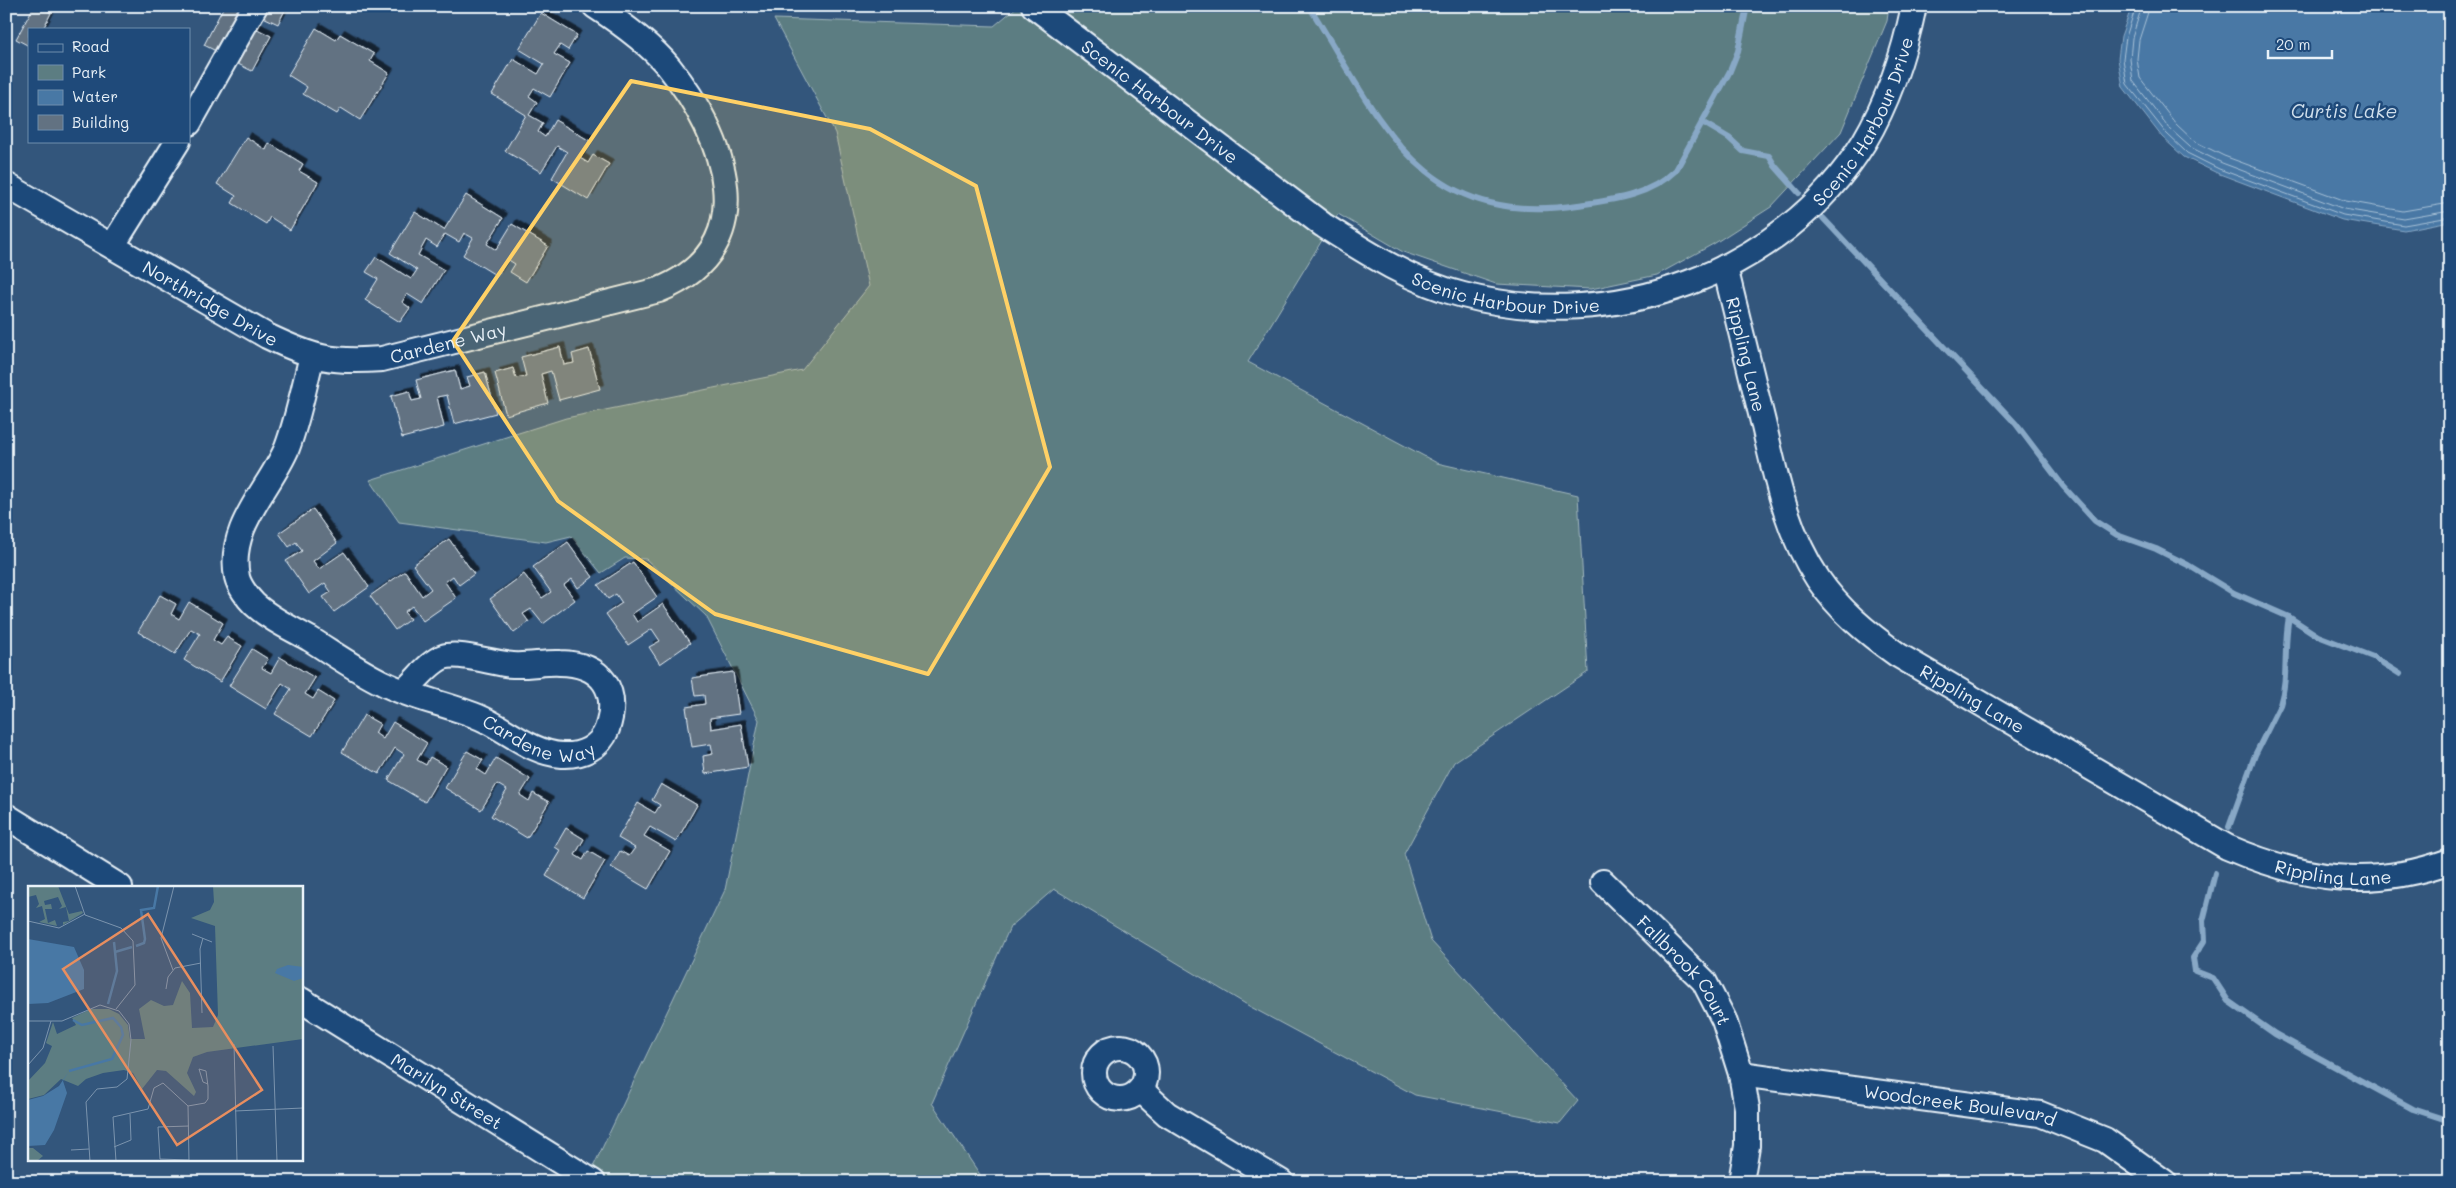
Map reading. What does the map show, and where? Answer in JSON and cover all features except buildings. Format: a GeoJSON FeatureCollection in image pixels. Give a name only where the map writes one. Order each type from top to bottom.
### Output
{"type":"FeatureCollection","features":[{"type":"Feature","properties":{"kind":"street"},"geometry":{"type":"LineString","coordinates":[[190,121],[255,6]]}},
{"type":"Feature","properties":{"kind":"street","name":"Cardene Way"},"geometry":{"type":"LineString","coordinates":[[404,691],[436,661],[444,656],[456,655],[515,665],[564,663],[585,668],[600,676],[610,690],[613,702],[605,734],[599,743],[578,754],[560,755],[542,751],[477,716],[404,691],[384,684],[264,612],[253,603],[237,579],[237,542],[255,504],[287,448],[312,356],[350,362],[382,359],[659,290],[676,283],[705,259],[717,240],[726,208],[726,180],[712,137],[693,101],[668,66],[622,25],[595,6]]}},
{"type":"Feature","properties":{"kind":"street","name":"Scenic Harbour Drive"},"geometry":{"type":"LineString","coordinates":[[1034,6],[1324,225],[1372,256],[1425,282],[1462,295],[1500,303],[1540,308],[1578,308],[1618,303],[1656,295],[1725,267],[1759,247],[1802,214],[1841,174],[1863,143],[1889,92],[1908,38],[1914,6]]}},
{"type":"Feature","properties":{"kind":"street"},"geometry":{"type":"LineString","coordinates":[[113,245],[177,142]]}},
{"type":"Feature","properties":{"kind":"street","name":"Northridge Drive"},"geometry":{"type":"LineString","coordinates":[[6,185],[113,245],[267,336],[312,356]]}},
{"type":"Feature","properties":{"kind":"street","name":"Rippling Lane"},"geometry":{"type":"LineString","coordinates":[[1725,267],[1786,515],[1806,560],[1819,580],[1837,604],[1865,632],[1906,660],[2227,847],[2248,856],[2279,868],[2337,878],[2370,878],[2404,874],[2450,860]]}},
{"type":"Feature","properties":{"kind":"street"},"geometry":{"type":"LineString","coordinates":[[6,816],[118,886]]}},
{"type":"Feature","properties":{"kind":"street","name":"Fallbrook Court"},"geometry":{"type":"LineString","coordinates":[[1603,882],[1704,981],[1724,1020],[1741,1074],[1747,1108],[1747,1137],[1741,1182]]}},
{"type":"Feature","properties":{"kind":"street","name":"Marilyn Street"},"geometry":{"type":"LineString","coordinates":[[302,1001],[593,1182]]}},
{"type":"Feature","properties":{"kind":"street","name":"Woodcreek Boulevard"},"geometry":{"type":"LineString","coordinates":[[1741,1074],[2040,1114],[2105,1140],[2164,1182]]}},
{"type":"Feature","properties":{"kind":"street"},"geometry":{"type":"LineString","coordinates":[[1141,1090],[1167,1114],[1280,1182]]}},
{"type":"Feature","properties":{"kind":"highlighted area"},"geometry":{"type":"Polygon","coordinates":[[[631,81],[870,129],[976,186],[1050,467],[928,674],[715,614],[558,501],[453,341],[631,81]]]}},
{"type":"Feature","properties":{"kind":"green space"},"geometry":{"type":"Polygon","coordinates":[[[1018,6],[1889,6],[1887,21],[1841,132],[1771,207],[1715,243],[1657,275],[1591,289],[1496,284],[1403,252],[1338,214],[1248,362],[1437,463],[1578,495],[1588,672],[1454,762],[1404,854],[1431,941],[1578,1101],[1560,1123],[1415,1095],[1249,1006],[1054,889],[1010,927],[932,1103],[985,1182],[586,1182],[725,890],[759,720],[706,616],[646,559],[625,558],[601,573],[571,536],[546,542],[399,522],[370,480],[566,418],[802,370],[869,286],[835,133],[774,19],[994,26],[1018,6]]]}},
{"type":"Feature","properties":{"kind":"water","name":"Curtis Lake"},"geometry":{"type":"Polygon","coordinates":[[[2132,6],[2450,6],[2450,221],[2404,230],[2342,220],[2217,173],[2184,157],[2162,137],[2123,87],[2118,59],[2121,36],[2132,6]]]}},
{"type":"Feature","properties":{"kind":"waterway"},"geometry":{"type":"LineString","coordinates":[[1309,6],[1383,125],[1410,157],[1442,182],[1479,200],[1524,208],[1578,205],[1617,199],[1654,186],[1676,170],[1730,71],[1738,51],[1747,6]]}},
{"type":"Feature","properties":{"kind":"waterway"},"geometry":{"type":"LineString","coordinates":[[1702,122],[1729,138],[1743,151],[1769,156],[1775,166],[1799,193]]}},
{"type":"Feature","properties":{"kind":"waterway"},"geometry":{"type":"LineString","coordinates":[[1823,218],[2016,424],[2063,486],[2095,521],[2117,535],[2156,549],[2188,565],[2234,593],[2289,617],[2318,636],[2373,657],[2400,674]]}},
{"type":"Feature","properties":{"kind":"waterway"},"geometry":{"type":"LineString","coordinates":[[2229,827],[2255,755],[2280,705],[2283,694],[2289,617]]}},
{"type":"Feature","properties":{"kind":"waterway"},"geometry":{"type":"LineString","coordinates":[[2215,873],[2203,921],[2204,941],[2193,958],[2195,971],[2213,978],[2228,1001],[2275,1034],[2413,1109],[2450,1121]]}}]}
